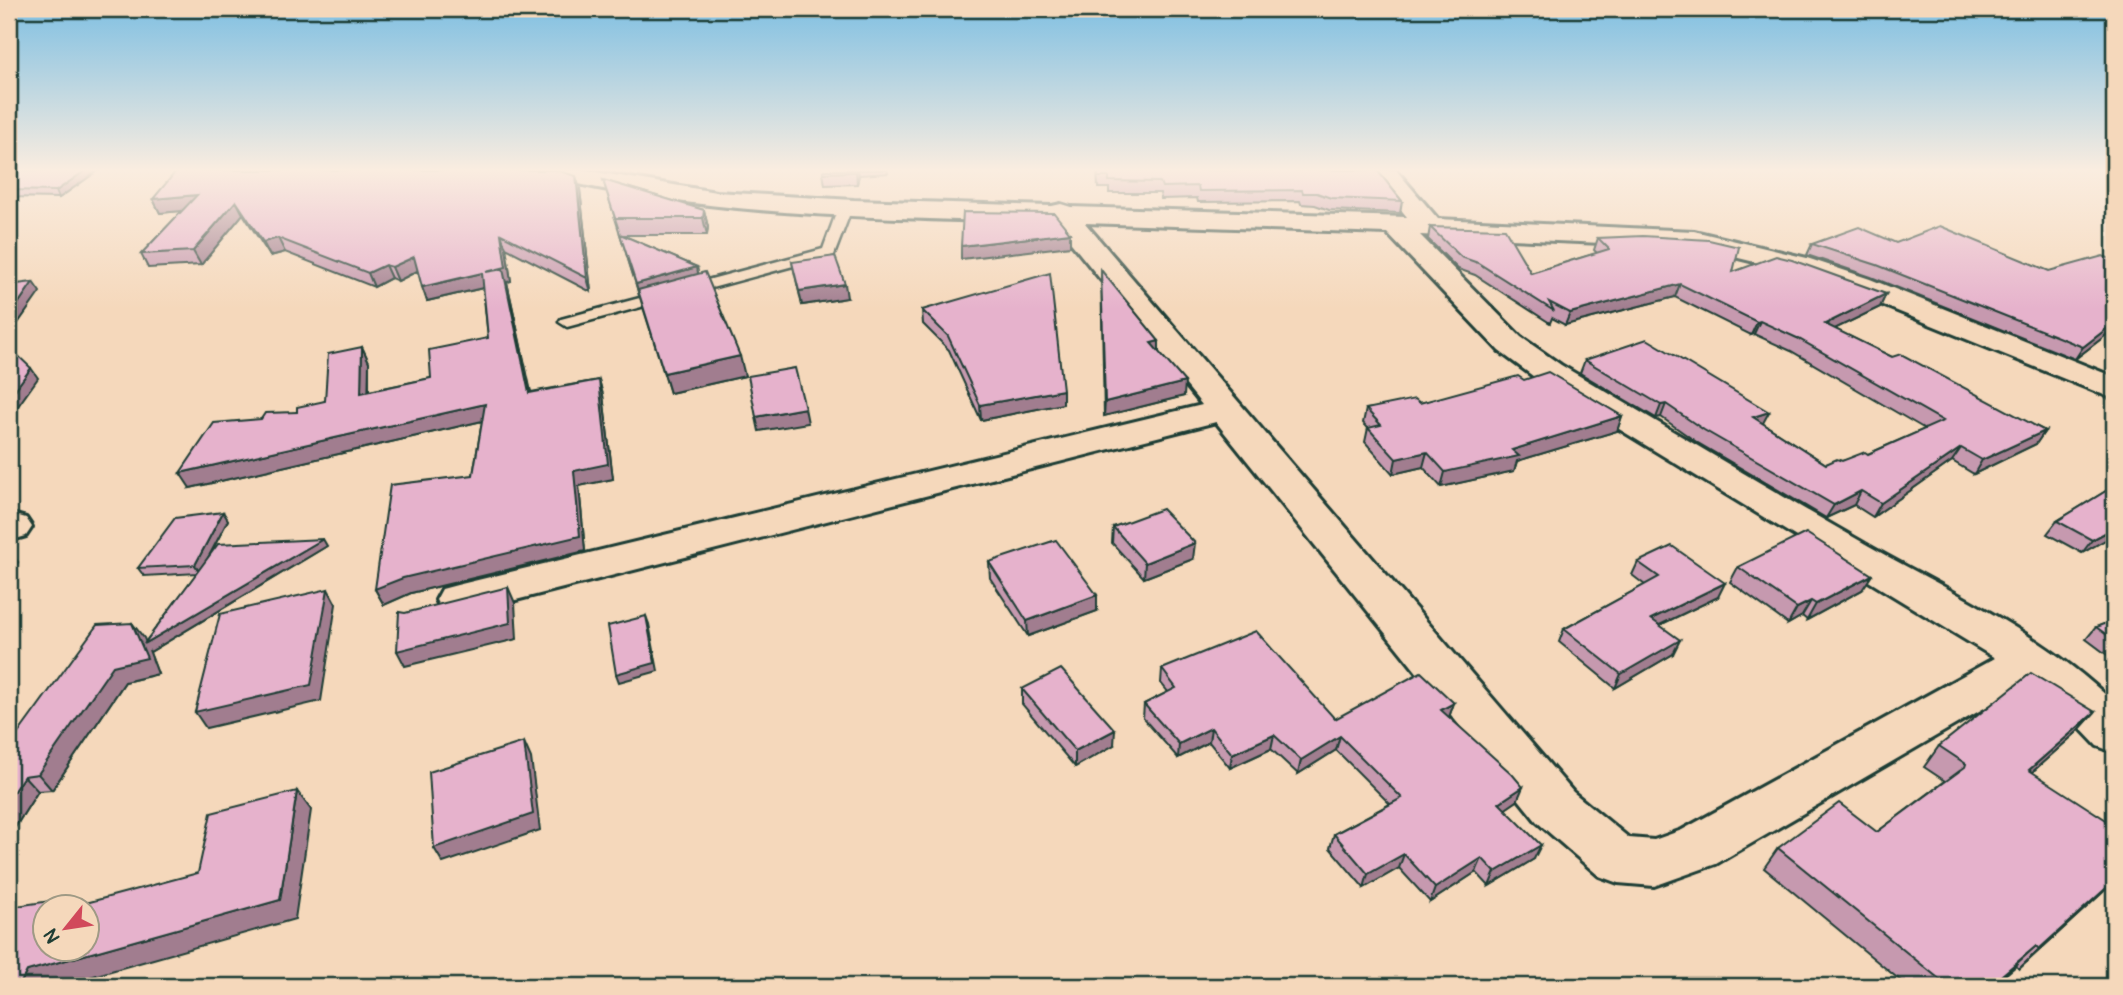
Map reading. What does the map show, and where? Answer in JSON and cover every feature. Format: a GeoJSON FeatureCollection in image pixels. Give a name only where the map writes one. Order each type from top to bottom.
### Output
{"type":"FeatureCollection","features":[{"type":"Feature","properties":{"kind":"street"},"geometry":{"type":"LineString","coordinates":[[1065,216],[1555,807],[1618,860],[1654,863],[1698,848],[2032,659]]}},
{"type":"Feature","properties":{"kind":"street"},"geometry":{"type":"LineString","coordinates":[[1172,216],[1694,239],[1751,252],[1859,285],[2114,389]]}},
{"type":"Feature","properties":{"kind":"street"},"geometry":{"type":"LineString","coordinates":[[1407,216],[1510,344],[1549,372],[1819,535],[2032,659],[2077,695],[2114,733]]}},
{"type":"Feature","properties":{"kind":"street"},"geometry":{"type":"LineString","coordinates":[[426,608],[1223,410]]}},
{"type":"Feature","properties":{"kind":"lane"},"geometry":{"type":"LineString","coordinates":[[567,322],[829,253],[842,216]]}},
{"type":"Feature","properties":{"kind":"building"},"geometry":{"type":"Polygon","coordinates":[[[177,216],[223,216],[193,251],[141,254],[177,216]]]}},
{"type":"Feature","properties":{"kind":"building"},"geometry":{"type":"Polygon","coordinates":[[[246,216],[580,216],[587,278],[501,234],[506,267],[486,272],[503,269],[529,393],[599,380],[608,464],[574,471],[580,536],[403,578],[375,589],[390,485],[473,475],[485,404],[180,473],[214,423],[261,419],[265,413],[297,412],[297,407],[325,401],[328,354],[362,347],[361,393],[431,378],[429,350],[488,338],[482,273],[422,287],[414,257],[392,267],[385,265],[368,273],[278,238],[263,242],[246,216]]]}},
{"type":"Feature","properties":{"kind":"building"},"geometry":{"type":"Polygon","coordinates":[[[615,216],[703,216],[703,218],[615,216]]]}},
{"type":"Feature","properties":{"kind":"building"},"geometry":{"type":"Polygon","coordinates":[[[963,216],[1057,216],[1070,233],[961,246],[963,216]]]}},
{"type":"Feature","properties":{"kind":"building"},"geometry":{"type":"Polygon","coordinates":[[[1940,226],[2049,271],[2103,256],[2114,260],[2114,323],[2083,347],[1877,265],[1812,244],[1859,227],[1896,243],[1940,226]]]}},
{"type":"Feature","properties":{"kind":"building"},"geometry":{"type":"Polygon","coordinates":[[[1430,227],[1505,229],[1531,273],[1609,249],[1598,238],[1643,236],[1709,240],[1739,247],[1733,272],[1776,256],[1792,260],[1886,294],[1825,324],[1892,357],[1901,354],[2045,431],[1982,460],[1961,448],[1881,503],[1861,491],[1834,505],[1704,430],[1666,404],[1661,405],[1585,360],[1647,339],[1769,412],[1753,417],[1826,464],[1865,452],[1868,454],[1943,421],[1797,338],[1757,322],[1680,284],[1570,313],[1549,302],[1554,311],[1478,263],[1461,257],[1430,227]]]}},
{"type":"Feature","properties":{"kind":"building"},"geometry":{"type":"Polygon","coordinates":[[[620,234],[697,267],[636,284],[620,234]]]}},
{"type":"Feature","properties":{"kind":"building"},"geometry":{"type":"Polygon","coordinates":[[[835,256],[845,284],[799,291],[792,262],[835,256]]]}},
{"type":"Feature","properties":{"kind":"building"},"geometry":{"type":"Polygon","coordinates":[[[1101,270],[1159,341],[1151,343],[1185,382],[1105,402],[1101,270]]]}},
{"type":"Feature","properties":{"kind":"building"},"geometry":{"type":"Polygon","coordinates":[[[705,272],[740,356],[664,373],[638,290],[705,272]]]}},
{"type":"Feature","properties":{"kind":"building"},"geometry":{"type":"Polygon","coordinates":[[[1050,273],[1063,390],[980,405],[948,336],[922,310],[1050,273]]]}},
{"type":"Feature","properties":{"kind":"building"},"geometry":{"type":"Polygon","coordinates":[[[33,282],[9,317],[9,285],[33,282]]]}},
{"type":"Feature","properties":{"kind":"building"},"geometry":{"type":"Polygon","coordinates":[[[9,347],[31,368],[9,398],[9,347]]]}},
{"type":"Feature","properties":{"kind":"building"},"geometry":{"type":"Polygon","coordinates":[[[795,368],[805,408],[756,417],[748,376],[795,368]]]}},
{"type":"Feature","properties":{"kind":"building"},"geometry":{"type":"Polygon","coordinates":[[[1548,372],[1622,416],[1512,450],[1519,456],[1445,472],[1427,452],[1396,459],[1368,428],[1381,425],[1366,409],[1415,399],[1420,403],[1518,376],[1524,380],[1548,372]]]}},
{"type":"Feature","properties":{"kind":"building"},"geometry":{"type":"Polygon","coordinates":[[[2114,486],[2114,528],[2092,540],[2057,521],[2114,486]]]}},
{"type":"Feature","properties":{"kind":"building"},"geometry":{"type":"Polygon","coordinates":[[[1162,509],[1195,543],[1145,563],[1113,527],[1162,509]]]}},
{"type":"Feature","properties":{"kind":"building"},"geometry":{"type":"Polygon","coordinates":[[[223,512],[195,565],[138,568],[175,518],[223,512]]]}},
{"type":"Feature","properties":{"kind":"building"},"geometry":{"type":"Polygon","coordinates":[[[1806,533],[1872,575],[1816,604],[1811,601],[1797,608],[1738,567],[1806,533]]]}},
{"type":"Feature","properties":{"kind":"building"},"geometry":{"type":"Polygon","coordinates":[[[323,539],[144,644],[218,544],[323,539]]]}},
{"type":"Feature","properties":{"kind":"building"},"geometry":{"type":"Polygon","coordinates":[[[1056,540],[1097,595],[1027,621],[989,562],[1056,540]]]}},
{"type":"Feature","properties":{"kind":"building"},"geometry":{"type":"Polygon","coordinates":[[[1672,546],[1725,583],[1651,619],[1680,640],[1621,674],[1564,629],[1659,577],[1638,562],[1672,546]]]}},
{"type":"Feature","properties":{"kind":"building"},"geometry":{"type":"Polygon","coordinates":[[[508,587],[510,623],[397,651],[399,612],[405,613],[508,587]]]}},
{"type":"Feature","properties":{"kind":"building"},"geometry":{"type":"Polygon","coordinates":[[[328,589],[311,685],[195,712],[220,614],[328,589]]]}},
{"type":"Feature","properties":{"kind":"building"},"geometry":{"type":"Polygon","coordinates":[[[646,616],[655,663],[616,674],[608,626],[646,616]]]}},
{"type":"Feature","properties":{"kind":"building"},"geometry":{"type":"Polygon","coordinates":[[[2114,620],[2114,640],[2096,627],[2114,620]]]}},
{"type":"Feature","properties":{"kind":"building"},"geometry":{"type":"Polygon","coordinates":[[[132,623],[147,658],[113,666],[38,774],[24,776],[9,798],[9,746],[97,625],[132,623]]]}},
{"type":"Feature","properties":{"kind":"building"},"geometry":{"type":"Polygon","coordinates":[[[1256,631],[1335,719],[1421,672],[1454,703],[1441,710],[1523,787],[1499,803],[1541,845],[1495,872],[1482,858],[1435,888],[1404,854],[1368,874],[1334,834],[1402,798],[1340,736],[1301,760],[1274,735],[1232,754],[1211,728],[1179,744],[1144,704],[1176,688],[1162,669],[1256,631]]]}},
{"type":"Feature","properties":{"kind":"building"},"geometry":{"type":"Polygon","coordinates":[[[1061,669],[1115,730],[1075,751],[1022,689],[1061,669]]]}},
{"type":"Feature","properties":{"kind":"building"},"geometry":{"type":"Polygon","coordinates":[[[2031,673],[2095,712],[2029,770],[2114,825],[2114,881],[2039,949],[2036,946],[1989,986],[1948,986],[1778,848],[1839,803],[1877,832],[1965,767],[1966,764],[1939,746],[2031,673]]]}},
{"type":"Feature","properties":{"kind":"building"},"geometry":{"type":"Polygon","coordinates":[[[524,742],[533,814],[434,848],[429,772],[524,742]]]}},
{"type":"Feature","properties":{"kind":"building"},"geometry":{"type":"Polygon","coordinates":[[[297,791],[280,900],[102,950],[102,899],[198,873],[211,813],[297,791]]]}},
{"type":"Feature","properties":{"kind":"building"},"geometry":{"type":"Polygon","coordinates":[[[32,904],[32,964],[52,964],[27,971],[19,986],[9,986],[9,907],[32,904]]]}}]}
